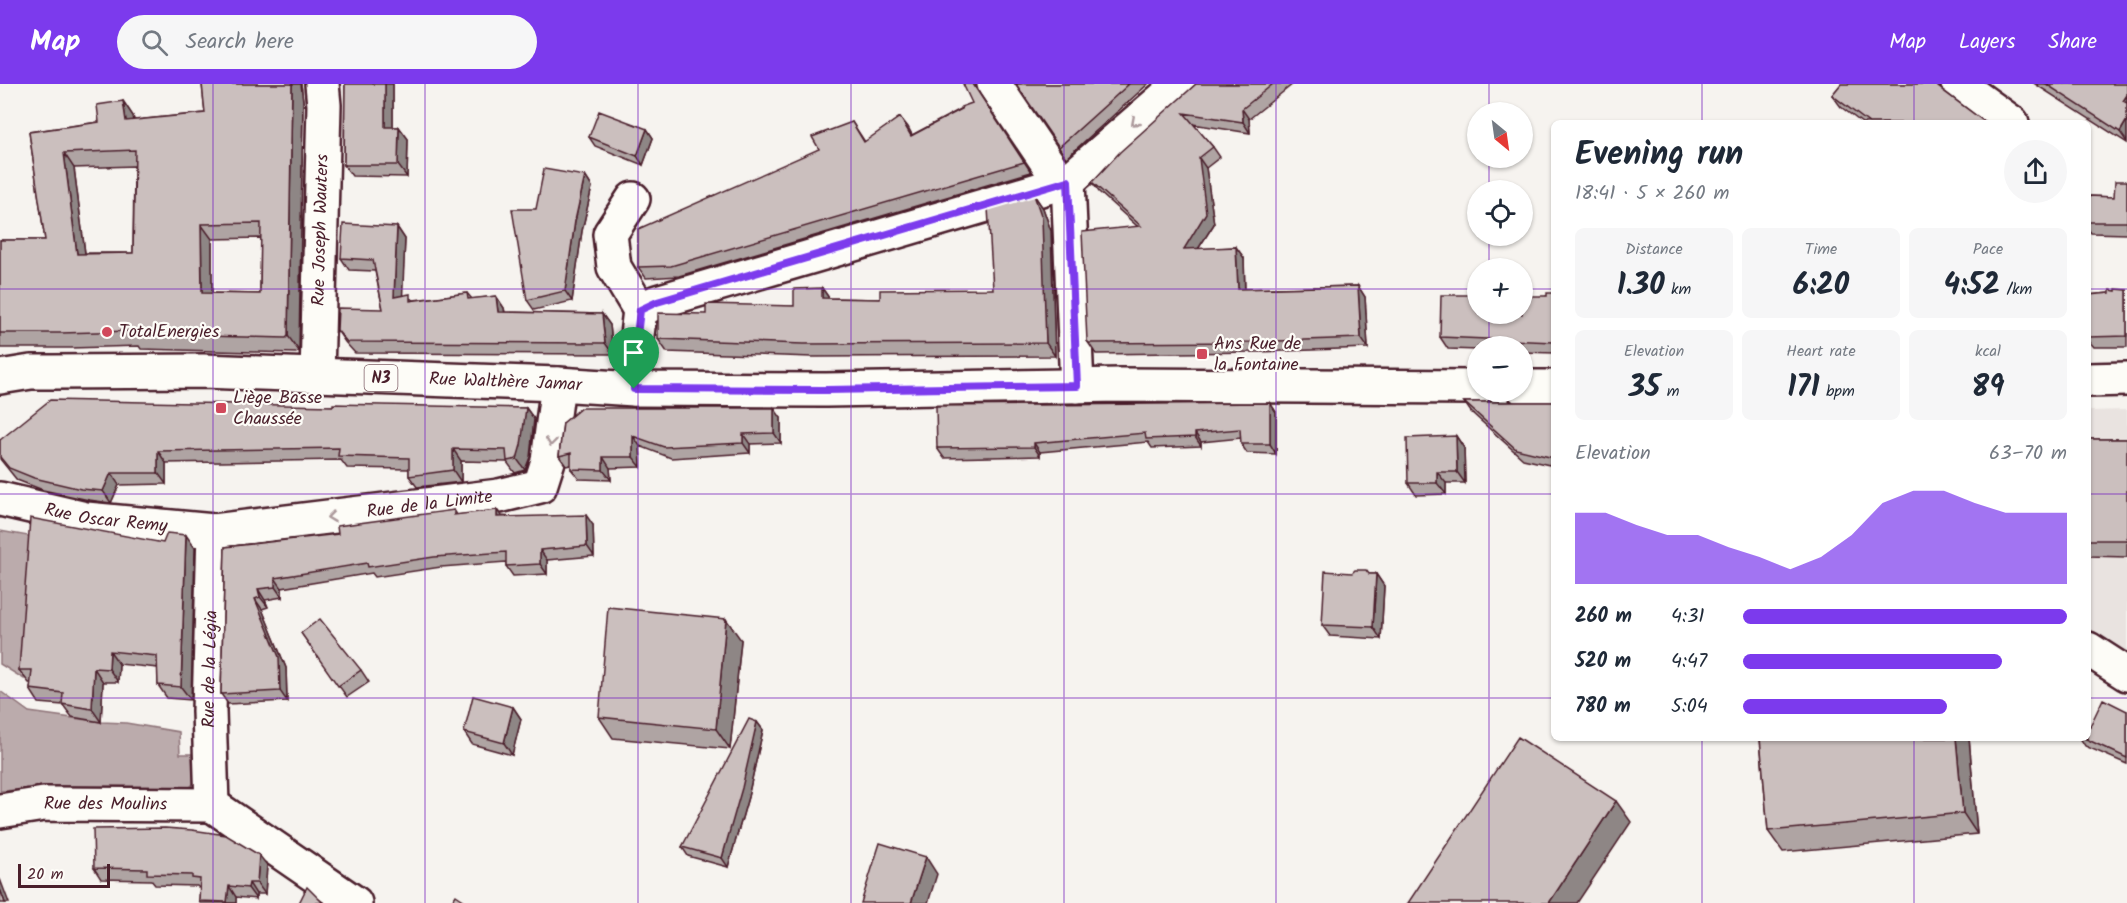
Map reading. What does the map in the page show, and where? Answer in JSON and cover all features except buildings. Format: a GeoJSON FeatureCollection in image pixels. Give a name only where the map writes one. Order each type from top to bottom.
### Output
{"type":"FeatureCollection","features":[{"type":"Feature","properties":{"kind":"street","name":"Rue Joseph Wauters"},"geometry":{"type":"LineString","coordinates":[[317,376],[324,105],[322,84]]}},
{"type":"Feature","properties":{"kind":"street"},"geometry":{"type":"LineString","coordinates":[[994,84],[1065,182],[1077,386]]}},
{"type":"Feature","properties":{"kind":"street"},"geometry":{"type":"LineString","coordinates":[[640,310],[657,302],[1065,182],[1180,84]]}},
{"type":"Feature","properties":{"kind":"street"},"geometry":{"type":"LineString","coordinates":[[1958,84],[2008,120]]}},
{"type":"Feature","properties":{"kind":"street"},"geometry":{"type":"LineString","coordinates":[[633,199],[610,234],[614,267],[640,310],[635,352],[634,389]]}},
{"type":"Feature","properties":{"kind":"street","name":"Rue Walthère Jamar"},"geometry":{"type":"LineString","coordinates":[[0,377],[31,372],[203,372],[558,384],[634,389],[826,390],[1077,386],[1467,387]]}},
{"type":"Feature","properties":{"kind":"street"},"geometry":{"type":"LineString","coordinates":[[0,401],[87,373]]}},
{"type":"Feature","properties":{"kind":"street"},"geometry":{"type":"LineString","coordinates":[[2091,380],[2127,379]]}},
{"type":"Feature","properties":{"kind":"street","name":"Rue de la Limite"},"geometry":{"type":"LineString","coordinates":[[214,531],[499,496],[540,486],[548,461],[558,384]]}},
{"type":"Feature","properties":{"kind":"street"},"geometry":{"type":"LineString","coordinates":[[1533,387],[1551,387]]}},
{"type":"Feature","properties":{"kind":"street","name":"Rue Oscar Remy"},"geometry":{"type":"LineString","coordinates":[[0,499],[86,519],[214,531]]}},
{"type":"Feature","properties":{"kind":"street","name":"Rue de la Légia"},"geometry":{"type":"LineString","coordinates":[[212,805],[209,711],[214,531]]}},
{"type":"Feature","properties":{"kind":"street"},"geometry":{"type":"LineString","coordinates":[[2091,651],[2127,674]]}},
{"type":"Feature","properties":{"kind":"street","name":"Rue des Moulins"},"geometry":{"type":"LineString","coordinates":[[0,811],[44,804],[212,805]]}},
{"type":"Feature","properties":{"kind":"street"},"geometry":{"type":"LineString","coordinates":[[212,805],[355,903]]}},
{"type":"Feature","properties":{"kind":"shaded area"},"geometry":{"type":"Polygon","coordinates":[[[2127,410],[2127,655],[2091,636],[2091,411],[2127,410]]]}},
{"type":"Feature","properties":{"kind":"shaded area"},"geometry":{"type":"Polygon","coordinates":[[[0,531],[34,537],[24,679],[0,664],[0,531]]]}},
{"type":"Feature","properties":{"kind":"shaded area"},"geometry":{"type":"Polygon","coordinates":[[[0,691],[29,712],[101,722],[126,723],[179,732],[180,754],[192,754],[194,783],[187,790],[32,789],[0,791],[0,691]]]}},
{"type":"Feature","properties":{"kind":"place","name":"TotalEnergies"},"geometry":{"type":"Point","coordinates":[107,332]}},
{"type":"Feature","properties":{"kind":"place","name":"Ans Rue de la Fontaine"},"geometry":{"type":"Point","coordinates":[1202,354]}},
{"type":"Feature","properties":{"kind":"place","name":"Liège Basse Chaussée"},"geometry":{"type":"Point","coordinates":[221,408]}},
{"type":"Feature","properties":{"kind":"route"},"geometry":{"type":"LineString","coordinates":[[1068,181],[1077,386],[826,390],[634,389],[635,352],[640,310],[657,302],[1068,181]]}}]}
